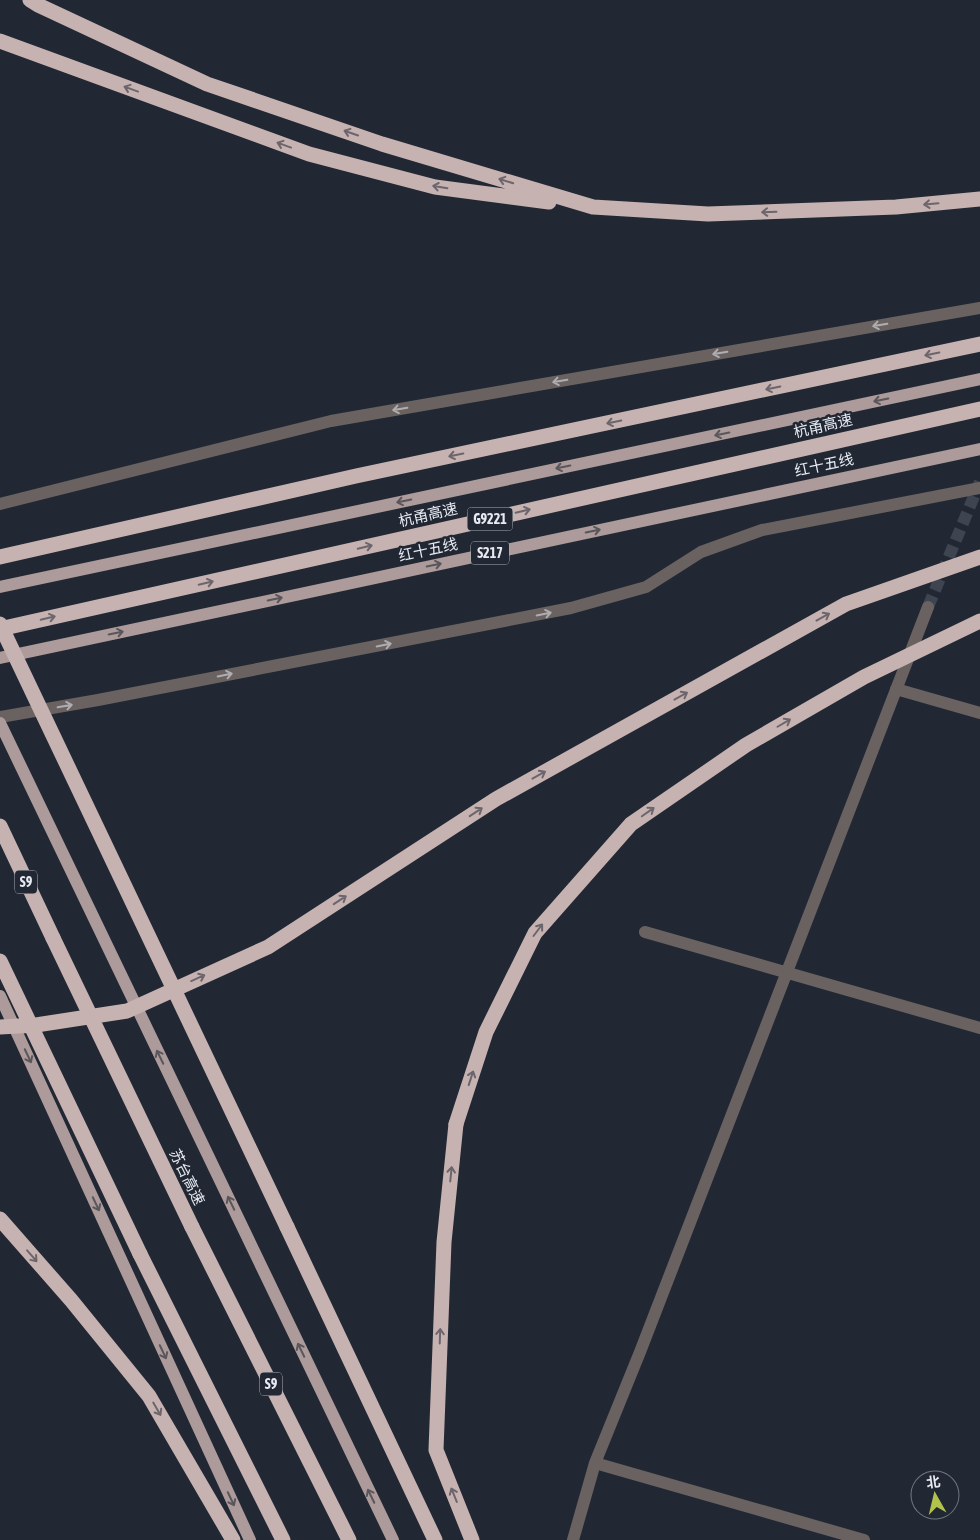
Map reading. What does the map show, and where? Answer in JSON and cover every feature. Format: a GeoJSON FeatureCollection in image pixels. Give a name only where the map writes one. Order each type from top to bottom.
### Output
{"type":"FeatureCollection","features":[{"type":"Feature","properties":{"kind":"highway"},"geometry":{"type":"LineString","coordinates":[[30,0],[208,84],[382,144],[593,207]]}},
{"type":"Feature","properties":{"kind":"highway"},"geometry":{"type":"LineString","coordinates":[[0,41],[309,154],[435,187],[593,207],[708,214],[896,207],[980,199]]}},
{"type":"Feature","properties":{"kind":"highway"},"geometry":{"type":"LineString","coordinates":[[0,556],[356,476],[980,344]]}},
{"type":"Feature","properties":{"kind":"highway","name":"杭甬高速"},"geometry":{"type":"LineString","coordinates":[[0,629],[980,409]]}},
{"type":"Feature","properties":{"kind":"highway"},"geometry":{"type":"LineString","coordinates":[[0,1026],[36,1025],[127,1011],[268,947],[496,799],[846,604],[980,557]]}},
{"type":"Feature","properties":{"kind":"highway"},"geometry":{"type":"LineString","coordinates":[[472,1540],[436,1450],[444,1242],[456,1124],[486,1032],[535,932],[631,824],[746,745],[864,677],[980,621]]}},
{"type":"Feature","properties":{"kind":"highway"},"geometry":{"type":"LineString","coordinates":[[0,624],[436,1540]]}},
{"type":"Feature","properties":{"kind":"highway","name":"苏台高速"},"geometry":{"type":"LineString","coordinates":[[0,826],[192,1227],[349,1540]]}},
{"type":"Feature","properties":{"kind":"highway"},"geometry":{"type":"LineString","coordinates":[[0,961],[140,1254],[283,1540]]}},
{"type":"Feature","properties":{"kind":"highway"},"geometry":{"type":"LineString","coordinates":[[0,1219],[71,1300],[149,1396],[233,1540]]}},
{"type":"Feature","properties":{"kind":"main road"},"geometry":{"type":"LineString","coordinates":[[0,587],[980,379]]}},
{"type":"Feature","properties":{"kind":"main road","name":"红十五线"},"geometry":{"type":"LineString","coordinates":[[0,658],[980,449]]}},
{"type":"Feature","properties":{"kind":"main road"},"geometry":{"type":"LineString","coordinates":[[0,723],[392,1540]]}},
{"type":"Feature","properties":{"kind":"main road"},"geometry":{"type":"LineString","coordinates":[[0,996],[250,1540]]}},
{"type":"Feature","properties":{"kind":"street"},"geometry":{"type":"LineString","coordinates":[[0,504],[331,421],[980,308]]}},
{"type":"Feature","properties":{"kind":"street"},"geometry":{"type":"LineString","coordinates":[[0,717],[98,700],[571,608],[646,586],[701,552],[762,530],[980,488]]}},
{"type":"Feature","properties":{"kind":"street"},"geometry":{"type":"LineString","coordinates":[[573,1540],[595,1463],[640,1352],[928,607]]}},
{"type":"Feature","properties":{"kind":"street"},"geometry":{"type":"LineString","coordinates":[[896,689],[980,713]]}},
{"type":"Feature","properties":{"kind":"street"},"geometry":{"type":"LineString","coordinates":[[645,932],[980,1028]]}},
{"type":"Feature","properties":{"kind":"street"},"geometry":{"type":"LineString","coordinates":[[595,1463],[864,1540]]}},
{"type":"Feature","properties":{"kind":"tunnel"},"geometry":{"type":"LineString","coordinates":[[928,607],[980,482]]}}]}
